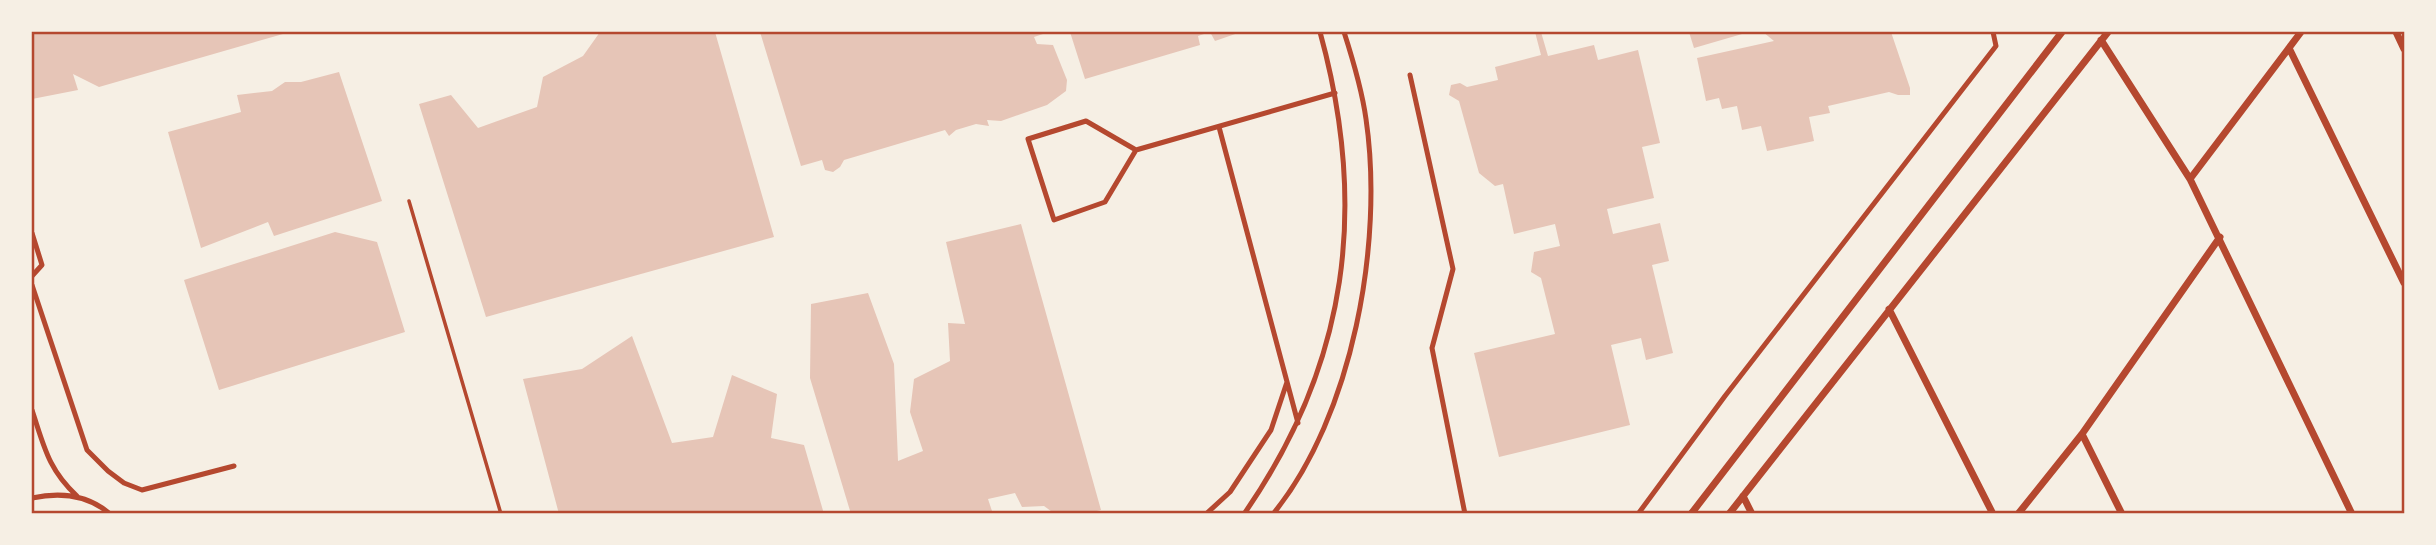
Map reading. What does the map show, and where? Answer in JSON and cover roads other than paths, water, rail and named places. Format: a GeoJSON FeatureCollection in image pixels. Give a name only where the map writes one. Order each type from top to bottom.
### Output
{"type":"FeatureCollection","features":[{"type":"Feature","properties":{"kind":"street"},"geometry":{"type":"LineString","coordinates":[[1691,513],[2062,32]]}},
{"type":"Feature","properties":{"kind":"street"},"geometry":{"type":"LineString","coordinates":[[1729,513],[2108,32]]}},
{"type":"Feature","properties":{"kind":"street"},"geometry":{"type":"LineString","coordinates":[[2190,179],[2301,32]]}},
{"type":"Feature","properties":{"kind":"street"},"geometry":{"type":"LineString","coordinates":[[2396,32],[2404,49]]}},
{"type":"Feature","properties":{"kind":"street"},"geometry":{"type":"LineString","coordinates":[[2101,40],[2190,179],[2352,513]]}},
{"type":"Feature","properties":{"kind":"street"},"geometry":{"type":"LineString","coordinates":[[2289,48],[2404,283]]}},
{"type":"Feature","properties":{"kind":"street"},"geometry":{"type":"LineString","coordinates":[[2018,513],[2082,434],[2220,237]]}},
{"type":"Feature","properties":{"kind":"street"},"geometry":{"type":"LineString","coordinates":[[1889,309],[1993,513]]}},
{"type":"Feature","properties":{"kind":"street"},"geometry":{"type":"LineString","coordinates":[[2082,434],[2122,513]]}},
{"type":"Feature","properties":{"kind":"street"},"geometry":{"type":"LineString","coordinates":[[1743,496],[1752,513]]}},
{"type":"Feature","properties":{"kind":"lane"},"geometry":{"type":"LineString","coordinates":[[1244,513],[1266,481],[1297,423],[1319,369],[1338,298],[1345,246],[1346,188],[1335,93],[1320,32]]}},
{"type":"Feature","properties":{"kind":"lane"},"geometry":{"type":"LineString","coordinates":[[1273,513],[1290,493],[1322,431],[1343,378],[1362,304],[1369,248],[1371,186],[1366,120],[1344,32]]}},
{"type":"Feature","properties":{"kind":"lane"},"geometry":{"type":"LineString","coordinates":[[1637,513],[1996,46],[1993,32]]}},
{"type":"Feature","properties":{"kind":"lane"},"geometry":{"type":"LineString","coordinates":[[1410,75],[1453,269],[1432,348],[1465,513]]}},
{"type":"Feature","properties":{"kind":"lane"},"geometry":{"type":"LineString","coordinates":[[1136,150],[1086,121],[1028,139],[1054,220],[1105,202],[1136,150],[1335,93]]}},
{"type":"Feature","properties":{"kind":"lane"},"geometry":{"type":"LineString","coordinates":[[1219,127],[1297,423]]}},
{"type":"Feature","properties":{"kind":"lane"},"geometry":{"type":"LineString","coordinates":[[32,233],[42,265],[32,276]]}},
{"type":"Feature","properties":{"kind":"lane"},"geometry":{"type":"LineString","coordinates":[[32,285],[88,450],[108,471],[124,483],[142,490],[234,466]]}},
{"type":"Feature","properties":{"kind":"lane"},"geometry":{"type":"LineString","coordinates":[[1206,513],[1230,492],[1257,453],[1271,430],[1287,382]]}},
{"type":"Feature","properties":{"kind":"lane"},"geometry":{"type":"LineString","coordinates":[[32,410],[50,464],[60,480],[77,496]]}},
{"type":"Feature","properties":{"kind":"lane"},"geometry":{"type":"LineString","coordinates":[[32,498],[53,494],[77,496],[100,505],[110,513]]}}]}
